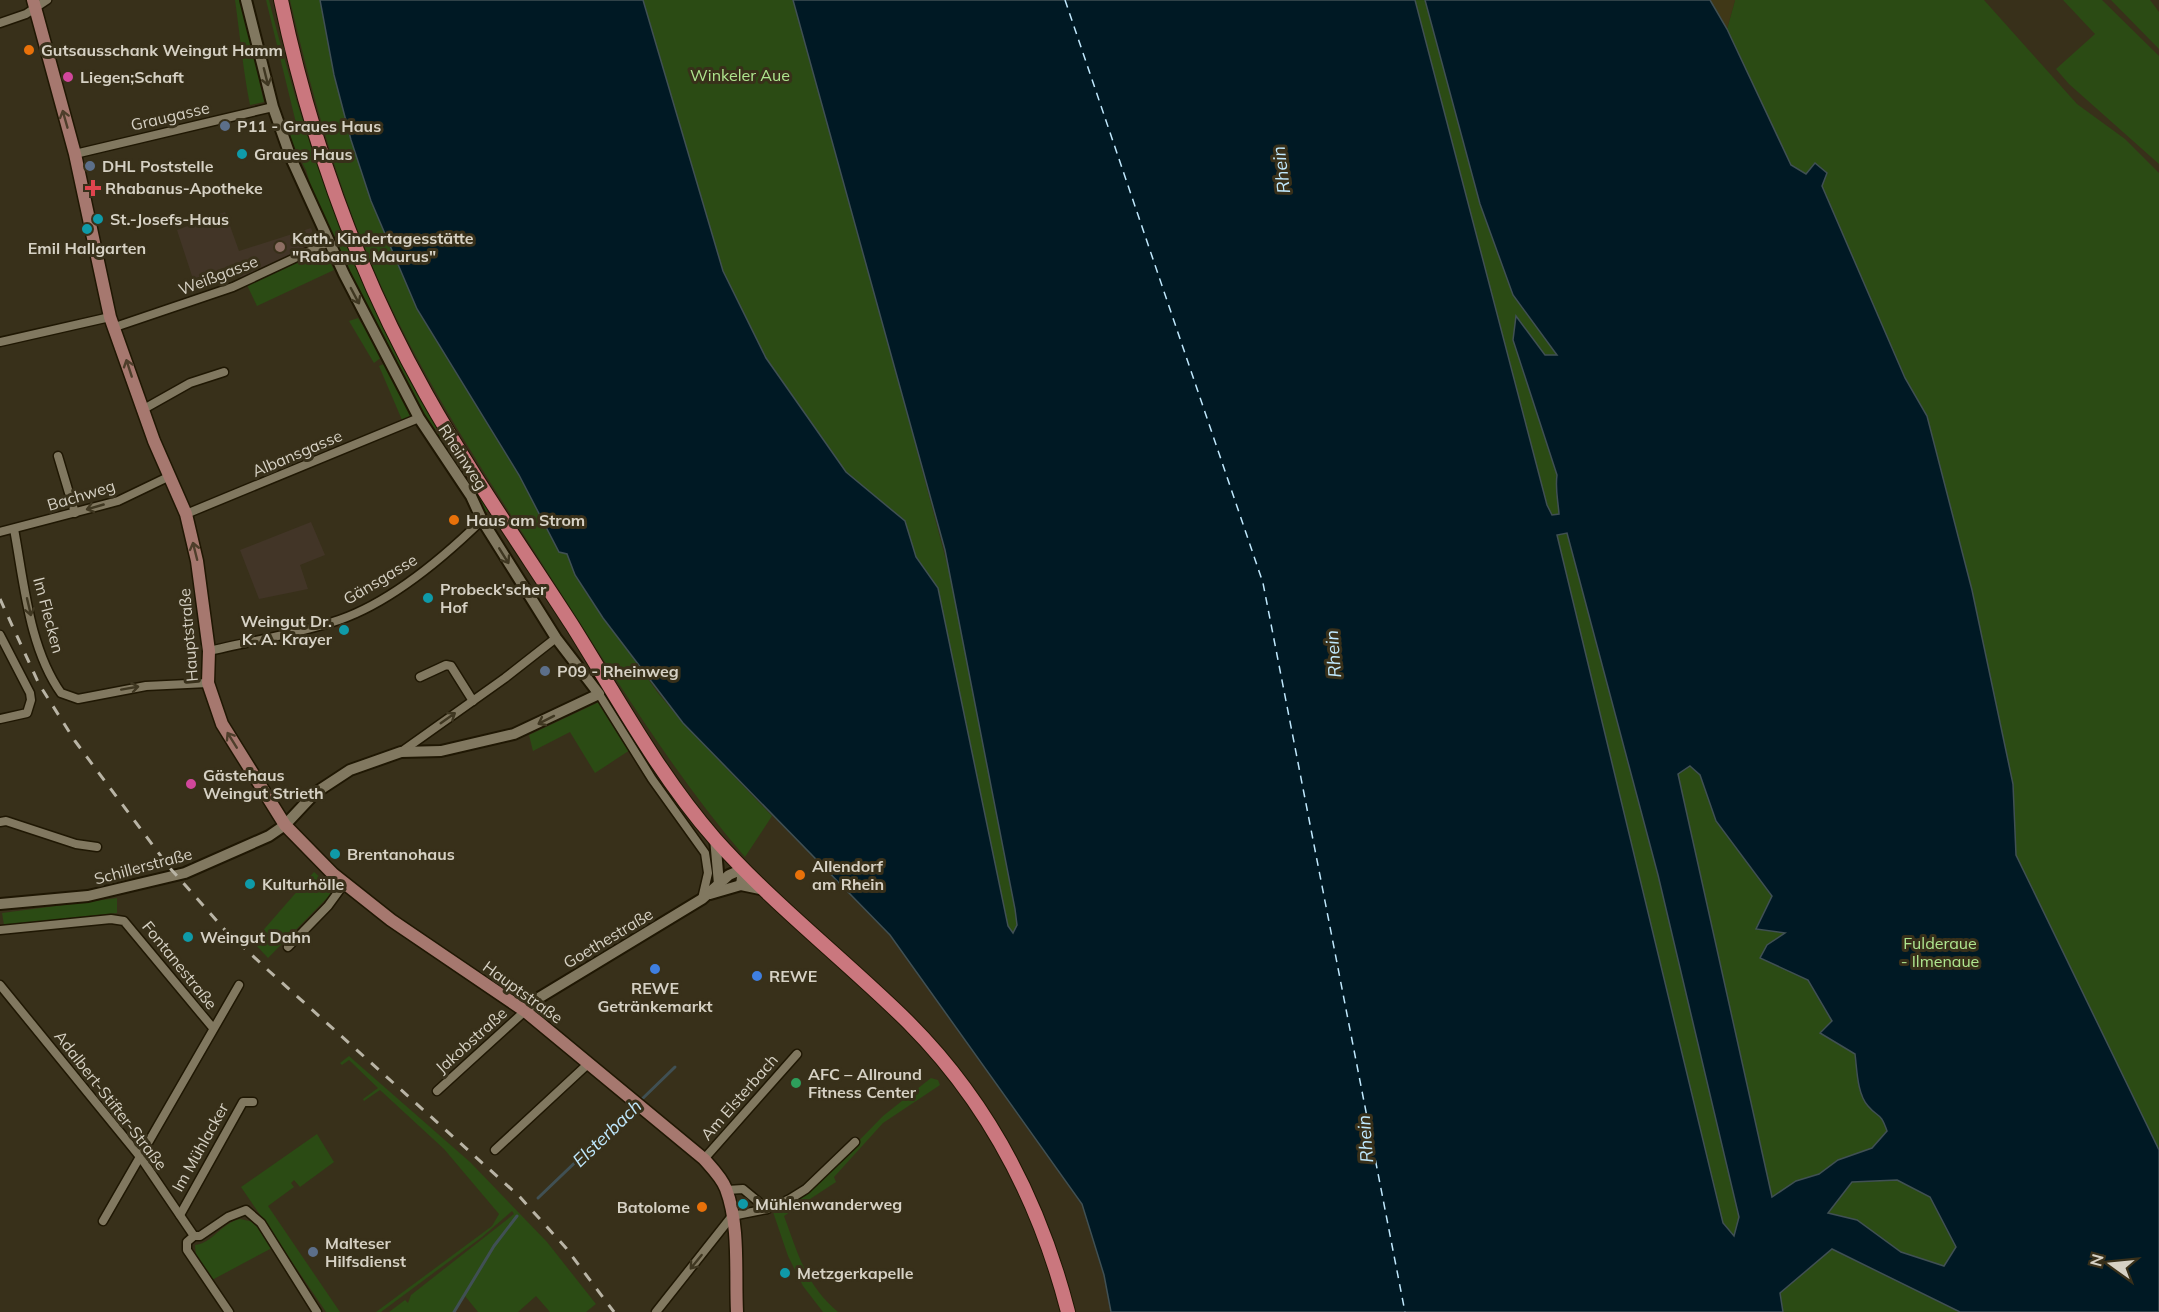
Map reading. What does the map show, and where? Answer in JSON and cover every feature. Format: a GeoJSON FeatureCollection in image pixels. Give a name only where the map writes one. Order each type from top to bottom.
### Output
{"type":"FeatureCollection","features":[{"type":"Feature","properties":{"kind":"main road"},"geometry":{"type":"LineString","coordinates":[[281,0],[317,141],[361,262],[426,394],[669,778],[715,838],[766,890],[908,1023],[966,1091],[1004,1149],[1026,1190],[1044,1232],[1068,1312]]}},
{"type":"Feature","properties":{"kind":"main road","name":"Hauptstraße"},"geometry":{"type":"LineString","coordinates":[[34,3],[75,154],[113,322],[142,410],[168,477],[186,514],[197,561],[209,651],[208,683],[222,724],[285,825],[344,884],[393,921],[525,1011],[704,1159],[727,1190],[732,1216],[737,1312]]}},
{"type":"Feature","properties":{"kind":"street"},"geometry":{"type":"LineString","coordinates":[[0,23],[26,14],[34,3],[47,0]]}},
{"type":"Feature","properties":{"kind":"street","name":"Rheinweg"},"geometry":{"type":"LineString","coordinates":[[246,0],[273,107],[291,158],[329,242],[419,418],[471,496],[482,520],[556,638],[598,694],[652,779],[705,853],[708,873],[706,896]]}},
{"type":"Feature","properties":{"kind":"street","name":"Graugasse"},"geometry":{"type":"LineString","coordinates":[[75,154],[273,107]]}},
{"type":"Feature","properties":{"kind":"street","name":"Weißgasse"},"geometry":{"type":"LineString","coordinates":[[0,342],[113,322],[233,287],[329,242]]}},
{"type":"Feature","properties":{"kind":"street"},"geometry":{"type":"LineString","coordinates":[[142,410],[190,383],[224,372]]}},
{"type":"Feature","properties":{"kind":"street","name":"Albansgasse"},"geometry":{"type":"LineString","coordinates":[[186,514],[419,418]]}},
{"type":"Feature","properties":{"kind":"street"},"geometry":{"type":"LineString","coordinates":[[58,456],[75,513]]}},
{"type":"Feature","properties":{"kind":"street","name":"Bachweg"},"geometry":{"type":"LineString","coordinates":[[0,532],[117,501],[168,477]]}},
{"type":"Feature","properties":{"kind":"street","name":"Gänsgasse"},"geometry":{"type":"LineString","coordinates":[[209,651],[339,620],[360,610],[443,558],[482,520]]}},
{"type":"Feature","properties":{"kind":"street","name":"Im Flecken"},"geometry":{"type":"LineString","coordinates":[[14,529],[28,605],[41,650],[54,683],[61,693],[72,698],[146,686],[208,683]]}},
{"type":"Feature","properties":{"kind":"street"},"geometry":{"type":"LineString","coordinates":[[0,634],[30,693],[31,700],[27,713],[0,719]]}},
{"type":"Feature","properties":{"kind":"street"},"geometry":{"type":"LineString","coordinates":[[285,825],[304,803],[338,777],[401,752],[556,638]]}},
{"type":"Feature","properties":{"kind":"street"},"geometry":{"type":"LineString","coordinates":[[420,677],[446,665],[451,666],[472,701]]}},
{"type":"Feature","properties":{"kind":"street"},"geometry":{"type":"LineString","coordinates":[[401,752],[441,751],[514,734],[598,694]]}},
{"type":"Feature","properties":{"kind":"street"},"geometry":{"type":"LineString","coordinates":[[0,822],[6,821],[76,844],[98,848]]}},
{"type":"Feature","properties":{"kind":"street","name":"Schillerstraße"},"geometry":{"type":"LineString","coordinates":[[0,904],[88,896],[168,879],[223,858],[285,825]]}},
{"type":"Feature","properties":{"kind":"street"},"geometry":{"type":"LineString","coordinates":[[715,838],[719,884]]}},
{"type":"Feature","properties":{"kind":"street"},"geometry":{"type":"LineString","coordinates":[[706,896],[729,875],[744,868]]}},
{"type":"Feature","properties":{"kind":"street"},"geometry":{"type":"LineString","coordinates":[[741,885],[744,868]]}},
{"type":"Feature","properties":{"kind":"street"},"geometry":{"type":"LineString","coordinates":[[288,947],[328,906],[344,884]]}},
{"type":"Feature","properties":{"kind":"street"},"geometry":{"type":"LineString","coordinates":[[706,896],[741,885],[766,890]]}},
{"type":"Feature","properties":{"kind":"street","name":"Goethestraße"},"geometry":{"type":"LineString","coordinates":[[525,1011],[537,999],[706,896]]}},
{"type":"Feature","properties":{"kind":"street","name":"Fontanestraße"},"geometry":{"type":"LineString","coordinates":[[0,930],[111,919],[124,921],[213,1028]]}},
{"type":"Feature","properties":{"kind":"street","name":"Adalbert-Stifter-Straße"},"geometry":{"type":"LineString","coordinates":[[0,985],[141,1158],[194,1236]]}},
{"type":"Feature","properties":{"kind":"street"},"geometry":{"type":"LineString","coordinates":[[103,1221],[239,985]]}},
{"type":"Feature","properties":{"kind":"street","name":"Jakobstraße"},"geometry":{"type":"LineString","coordinates":[[437,1091],[525,1011]]}},
{"type":"Feature","properties":{"kind":"street","name":"Am Elsterbach"},"geometry":{"type":"LineString","coordinates":[[704,1159],[797,1054]]}},
{"type":"Feature","properties":{"kind":"street"},"geometry":{"type":"LineString","coordinates":[[495,1150],[589,1063]]}},
{"type":"Feature","properties":{"kind":"street","name":"Im Mühlacker"},"geometry":{"type":"LineString","coordinates":[[180,1215],[243,1102],[253,1102]]}},
{"type":"Feature","properties":{"kind":"street"},"geometry":{"type":"LineString","coordinates":[[656,1312],[732,1216],[767,1209],[806,1189],[855,1143]]}},
{"type":"Feature","properties":{"kind":"street"},"geometry":{"type":"LineString","coordinates":[[727,1190],[743,1189],[767,1209]]}},
{"type":"Feature","properties":{"kind":"street"},"geometry":{"type":"LineString","coordinates":[[229,1312],[187,1250],[187,1242],[237,1212],[246,1210],[254,1214],[316,1312]]}},
{"type":"Feature","properties":{"kind":"shaded area","name":"Kath. Kindertagesstätte \"Rabanus Maurus\""},"geometry":{"type":"Polygon","coordinates":[[[225,212],[239,251],[311,228],[317,243],[242,278],[223,269],[193,279],[177,230],[225,212]]]}},
{"type":"Feature","properties":{"kind":"shaded area"},"geometry":{"type":"Polygon","coordinates":[[[311,522],[325,555],[300,565],[308,589],[259,599],[240,550],[311,522]]]}},
{"type":"Feature","properties":{"kind":"green space"},"geometry":{"type":"Polygon","coordinates":[[[235,0],[241,0],[264,102],[250,105],[243,66],[235,0]]]}},
{"type":"Feature","properties":{"kind":"green space"},"geometry":{"type":"Polygon","coordinates":[[[266,0],[269,0],[308,137],[355,265],[383,327],[415,388],[489,510],[485,513],[421,414],[347,269],[323,212],[318,210],[306,170],[284,128],[296,123],[266,0]]]}},
{"type":"Feature","properties":{"kind":"green space"},"geometry":{"type":"Polygon","coordinates":[[[290,0],[320,0],[334,75],[351,140],[371,201],[417,309],[519,475],[559,552],[567,554],[586,593],[658,693],[683,723],[772,816],[745,857],[695,795],[627,696],[491,483],[402,330],[368,255],[341,183],[318,111],[290,0]]]}},
{"type":"Feature","properties":{"kind":"green space","name":"Winkeler Aue"},"geometry":{"type":"Polygon","coordinates":[[[637,0],[797,0],[958,605],[1021,942],[1012,944],[957,693],[766,358],[723,271],[637,0]]]}},
{"type":"Feature","properties":{"kind":"green space"},"geometry":{"type":"Polygon","coordinates":[[[1415,0],[1425,0],[1480,204],[1513,295],[1558,355],[1545,355],[1516,317],[1513,340],[1557,475],[1559,514],[1552,515],[1547,505],[1415,0]]]}},
{"type":"Feature","properties":{"kind":"green space","name":"Fulderaue - Ilmenaue"},"geometry":{"type":"Polygon","coordinates":[[[1735,0],[1984,0],[2077,104],[2125,139],[2159,173],[2159,1312],[1783,1312],[1678,774],[1690,766],[1700,775],[1702,781],[1927,416],[1905,378],[1822,186],[1826,173],[1806,174],[1791,165],[1727,29],[1735,0]]]}},
{"type":"Feature","properties":{"kind":"green space"},"geometry":{"type":"Polygon","coordinates":[[[2063,0],[2102,0],[2159,56],[2159,164],[2069,84],[2056,69],[2095,34],[2063,0]]]}},
{"type":"Feature","properties":{"kind":"green space"},"geometry":{"type":"Polygon","coordinates":[[[2111,0],[2150,0],[2159,12],[2159,49],[2111,0]]]}},
{"type":"Feature","properties":{"kind":"green space"},"geometry":{"type":"Polygon","coordinates":[[[324,250],[334,270],[257,306],[247,285],[324,250]]]}},
{"type":"Feature","properties":{"kind":"green space"},"geometry":{"type":"Polygon","coordinates":[[[358,318],[383,356],[374,363],[349,321],[358,318]]]}},
{"type":"Feature","properties":{"kind":"green space"},"geometry":{"type":"Polygon","coordinates":[[[386,363],[410,416],[402,420],[379,366],[386,363]]]}},
{"type":"Feature","properties":{"kind":"green space"},"geometry":{"type":"Polygon","coordinates":[[[1567,532],[1658,875],[1739,1217],[1734,1237],[1723,1223],[1557,535],[1567,532]]]}},
{"type":"Feature","properties":{"kind":"green space"},"geometry":{"type":"Polygon","coordinates":[[[601,701],[630,750],[595,773],[570,732],[533,751],[529,735],[601,701]]]}},
{"type":"Feature","properties":{"kind":"green space"},"geometry":{"type":"Polygon","coordinates":[[[314,872],[335,890],[268,958],[253,942],[314,872]]]}},
{"type":"Feature","properties":{"kind":"green space"},"geometry":{"type":"Polygon","coordinates":[[[117,898],[117,913],[4,925],[2,913],[117,898]]]}},
{"type":"Feature","properties":{"kind":"green space"},"geometry":{"type":"Polygon","coordinates":[[[349,1056],[470,1162],[547,1242],[596,1304],[586,1312],[550,1312],[536,1296],[518,1312],[478,1312],[465,1296],[454,1312],[389,1312],[405,1300],[408,1303],[411,1295],[514,1214],[512,1211],[482,1237],[381,1312],[376,1312],[492,1226],[499,1214],[444,1149],[380,1090],[364,1101],[363,1099],[378,1088],[349,1060],[342,1065],[340,1063],[349,1056]]]}},
{"type":"Feature","properties":{"kind":"green space"},"geometry":{"type":"Polygon","coordinates":[[[931,1078],[938,1080],[940,1085],[883,1123],[834,1177],[836,1182],[784,1216],[804,1268],[818,1291],[838,1312],[823,1312],[803,1286],[788,1256],[773,1212],[809,1192],[883,1116],[931,1078]]]}},
{"type":"Feature","properties":{"kind":"green space"},"geometry":{"type":"Polygon","coordinates":[[[317,1134],[334,1162],[300,1187],[294,1180],[291,1183],[294,1187],[268,1206],[340,1312],[326,1312],[241,1187],[317,1134]]]}},
{"type":"Feature","properties":{"kind":"green space"},"geometry":{"type":"Polygon","coordinates":[[[240,1219],[254,1222],[272,1248],[212,1280],[196,1256],[195,1245],[201,1244],[228,1224],[240,1219]]]}},
{"type":"Feature","properties":{"kind":"sand"},"geometry":{"type":"Polygon","coordinates":[[[1710,0],[1735,0],[1727,29],[1710,0]]]}},
{"type":"Feature","properties":{"kind":"water","name":"Rhein"},"geometry":{"type":"Polygon","coordinates":[[[320,0],[643,0],[723,271],[766,358],[846,472],[905,521],[916,557],[938,588],[1008,926],[1013,933],[1017,925],[1015,909],[945,550],[793,0],[1415,0],[1547,505],[1552,515],[1559,514],[1557,475],[1513,340],[1516,316],[1545,355],[1557,355],[1513,295],[1480,204],[1425,0],[1710,0],[1727,29],[1791,165],[1806,174],[1815,163],[1827,173],[1822,186],[1905,378],[1927,416],[1972,590],[2013,784],[2016,855],[2159,1150],[2159,1312],[1960,1312],[1832,1249],[1780,1293],[1783,1312],[1111,1312],[1104,1275],[1082,1204],[890,935],[683,723],[603,618],[575,575],[567,554],[559,552],[519,475],[417,309],[371,201],[351,140],[334,75],[320,0]],[[1567,533],[1557,535],[1723,1223],[1734,1236],[1739,1217],[1658,875],[1567,533]],[[1690,766],[1678,774],[1772,1197],[1796,1181],[1819,1174],[1838,1160],[1872,1148],[1887,1131],[1881,1118],[1864,1101],[1858,1081],[1855,1054],[1820,1033],[1832,1021],[1808,980],[1760,958],[1767,945],[1785,933],[1756,929],[1772,896],[1716,821],[1700,775],[1690,766]],[[1897,1180],[1852,1182],[1828,1213],[1857,1220],[1901,1252],[1944,1266],[1956,1247],[1930,1197],[1897,1180]]]}},
{"type":"Feature","properties":{"kind":"waterway","name":"Elsterbach"},"geometry":{"type":"LineString","coordinates":[[639,1102],[675,1067]]}},
{"type":"Feature","properties":{"kind":"waterway","name":"Elsterbach"},"geometry":{"type":"LineString","coordinates":[[538,1198],[634,1106]]}},
{"type":"Feature","properties":{"kind":"waterway","name":"Elsterbach"},"geometry":{"type":"LineString","coordinates":[[454,1312],[494,1246],[517,1216]]}},
{"type":"Feature","properties":{"kind":"ferry route"},"geometry":{"type":"LineString","coordinates":[[1065,0],[1263,583],[1405,1312]]}},
{"type":"Feature","properties":{"kind":"railway"},"geometry":{"type":"LineString","coordinates":[[0,599],[39,684],[75,741],[169,867],[225,930],[519,1196],[566,1248],[614,1312]]}},
{"type":"Feature","properties":{"kind":"place","name":"Gutsausschank Weingut Hamm"},"geometry":{"type":"Point","coordinates":[29,50]}},
{"type":"Feature","properties":{"kind":"place","name":"Liegen;Schaft"},"geometry":{"type":"Point","coordinates":[68,77]}},
{"type":"Feature","properties":{"kind":"place","name":"P11 - Graues Haus"},"geometry":{"type":"Point","coordinates":[225,126]}},
{"type":"Feature","properties":{"kind":"place","name":"Graues Haus"},"geometry":{"type":"Point","coordinates":[242,154]}},
{"type":"Feature","properties":{"kind":"place","name":"DHL Poststelle"},"geometry":{"type":"Point","coordinates":[90,166]}},
{"type":"Feature","properties":{"kind":"place","name":"Rhabanus-Apotheke"},"geometry":{"type":"Point","coordinates":[93,188]}},
{"type":"Feature","properties":{"kind":"place","name":"St.-Josefs-Haus"},"geometry":{"type":"Point","coordinates":[98,219]}},
{"type":"Feature","properties":{"kind":"place","name":"Emil Hallgarten"},"geometry":{"type":"Point","coordinates":[87,229]}},
{"type":"Feature","properties":{"kind":"place","name":"Kath. Kindertagesstätte \"Rabanus Maurus\""},"geometry":{"type":"Point","coordinates":[280,247]}},
{"type":"Feature","properties":{"kind":"place","name":"Haus am Strom"},"geometry":{"type":"Point","coordinates":[454,520]}},
{"type":"Feature","properties":{"kind":"place","name":"Probeck'scher Hof"},"geometry":{"type":"Point","coordinates":[428,598]}},
{"type":"Feature","properties":{"kind":"place","name":"Weingut Dr. K. A. Krayer"},"geometry":{"type":"Point","coordinates":[344,630]}},
{"type":"Feature","properties":{"kind":"place","name":"P09 - Rheinweg"},"geometry":{"type":"Point","coordinates":[545,671]}},
{"type":"Feature","properties":{"kind":"place","name":"Gästehaus Weingut Strieth"},"geometry":{"type":"Point","coordinates":[191,784]}},
{"type":"Feature","properties":{"kind":"place","name":"Brentanohaus"},"geometry":{"type":"Point","coordinates":[335,854]}},
{"type":"Feature","properties":{"kind":"place","name":"Allendorf am Rhein"},"geometry":{"type":"Point","coordinates":[800,875]}},
{"type":"Feature","properties":{"kind":"place","name":"Kulturhölle"},"geometry":{"type":"Point","coordinates":[250,884]}},
{"type":"Feature","properties":{"kind":"place","name":"Weingut Dahn"},"geometry":{"type":"Point","coordinates":[188,937]}},
{"type":"Feature","properties":{"kind":"place","name":"REWE Getränkemarkt"},"geometry":{"type":"Point","coordinates":[655,969]}},
{"type":"Feature","properties":{"kind":"place","name":"REWE"},"geometry":{"type":"Point","coordinates":[757,976]}},
{"type":"Feature","properties":{"kind":"place","name":"AFC – Allround Fitness Center"},"geometry":{"type":"Point","coordinates":[796,1083]}},
{"type":"Feature","properties":{"kind":"place","name":"Mühlenwanderweg"},"geometry":{"type":"Point","coordinates":[743,1204]}},
{"type":"Feature","properties":{"kind":"place","name":"Batolome"},"geometry":{"type":"Point","coordinates":[702,1207]}},
{"type":"Feature","properties":{"kind":"place","name":"Malteser Hilfsdienst"},"geometry":{"type":"Point","coordinates":[313,1252]}},
{"type":"Feature","properties":{"kind":"place","name":"Metzgerkapelle"},"geometry":{"type":"Point","coordinates":[785,1273]}}]}
